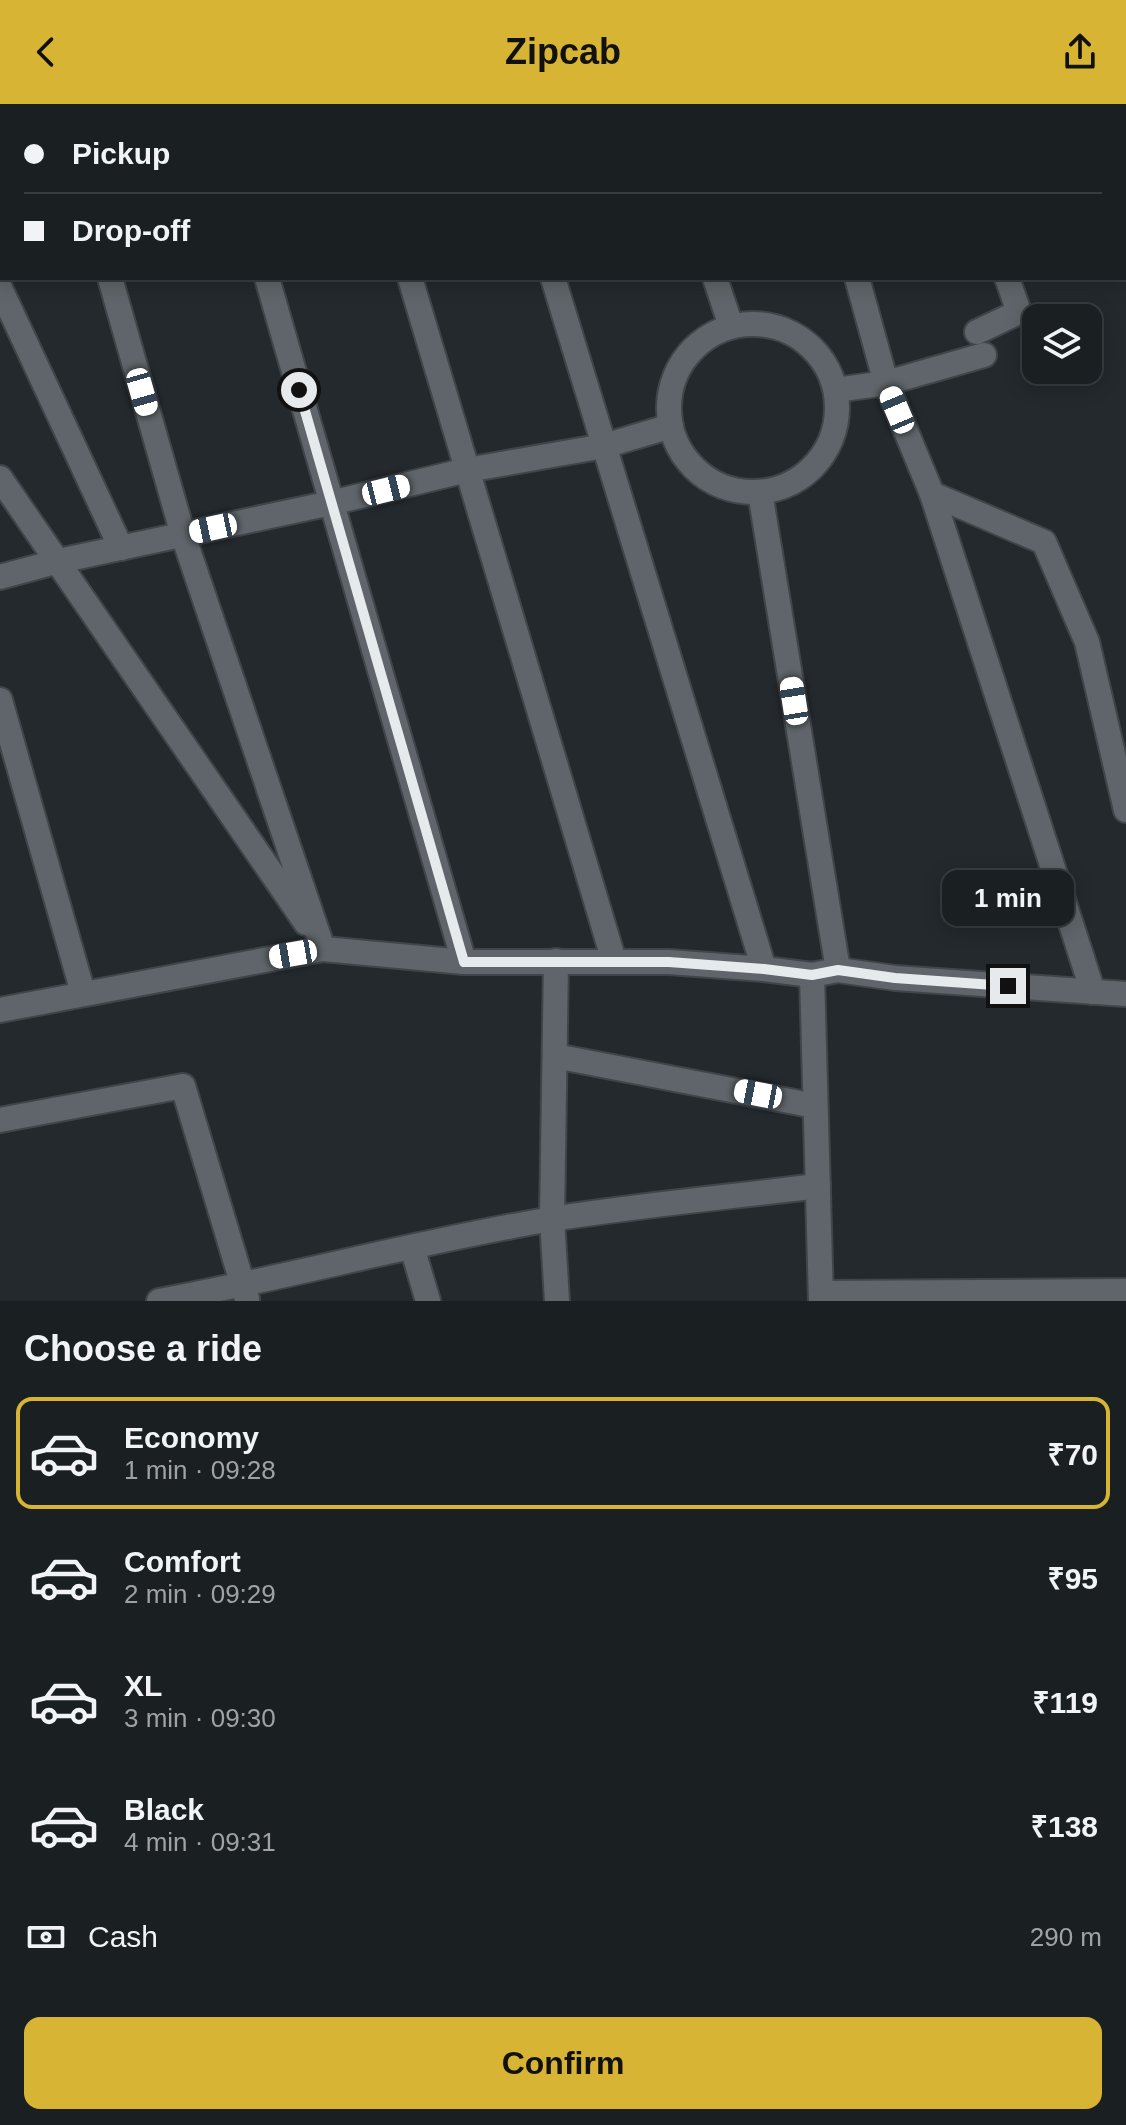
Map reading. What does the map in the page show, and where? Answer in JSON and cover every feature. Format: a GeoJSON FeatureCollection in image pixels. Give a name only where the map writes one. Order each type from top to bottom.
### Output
{"type":"FeatureCollection","features":[{"type":"Feature","properties":{"kind":"street"},"geometry":{"type":"LineString","coordinates":[[111,280],[183,535],[323,949]]}},
{"type":"Feature","properties":{"kind":"street"},"geometry":{"type":"LineString","coordinates":[[268,280],[464,962]]}},
{"type":"Feature","properties":{"kind":"street"},"geometry":{"type":"LineString","coordinates":[[411,280],[614,961]]}},
{"type":"Feature","properties":{"kind":"street"},"geometry":{"type":"LineString","coordinates":[[554,280],[764,969]]}},
{"type":"Feature","properties":{"kind":"street"},"geometry":{"type":"LineString","coordinates":[[716,280],[731,326]]}},
{"type":"Feature","properties":{"kind":"street"},"geometry":{"type":"LineString","coordinates":[[858,280],[886,383],[932,494],[1093,992]]}},
{"type":"Feature","properties":{"kind":"street"},"geometry":{"type":"LineString","coordinates":[[836,390],[886,383],[981,344],[1019,312],[1008,280]]}},
{"type":"Feature","properties":{"kind":"street"},"geometry":{"type":"LineString","coordinates":[[0,288],[121,548]]}},
{"type":"Feature","properties":{"kind":"street"},"geometry":{"type":"LineString","coordinates":[[758,323],[785,329],[809,344],[826,365],[836,390],[838,418],[829,446],[812,469],[788,485],[760,492],[732,490],[706,478],[686,459],[672,435],[668,408],[672,381],[685,356],[706,337],[731,326],[758,323]]}},
{"type":"Feature","properties":{"kind":"street"},"geometry":{"type":"LineString","coordinates":[[0,577],[59,561],[331,503],[467,470],[604,446],[671,426]]}},
{"type":"Feature","properties":{"kind":"street"},"geometry":{"type":"LineString","coordinates":[[0,478],[323,949]]}},
{"type":"Feature","properties":{"kind":"street"},"geometry":{"type":"LineString","coordinates":[[760,492],[838,970]]}},
{"type":"Feature","properties":{"kind":"street"},"geometry":{"type":"LineString","coordinates":[[932,494],[1044,542],[1087,642],[1126,810]]}},
{"type":"Feature","properties":{"kind":"street"},"geometry":{"type":"LineString","coordinates":[[0,700],[83,993]]}},
{"type":"Feature","properties":{"kind":"street"},"geometry":{"type":"LineString","coordinates":[[0,1010],[323,949],[464,962],[614,961],[764,969],[812,975],[838,970],[895,978],[1126,994]]}},
{"type":"Feature","properties":{"kind":"street"},"geometry":{"type":"LineString","coordinates":[[556,961],[552,1219],[557,1301]]}},
{"type":"Feature","properties":{"kind":"street"},"geometry":{"type":"LineString","coordinates":[[812,975],[821,1297],[1105,1296],[1126,1291]]}},
{"type":"Feature","properties":{"kind":"street"},"geometry":{"type":"LineString","coordinates":[[555,1056],[815,1106]]}},
{"type":"Feature","properties":{"kind":"street"},"geometry":{"type":"LineString","coordinates":[[0,1120],[183,1086],[246,1293]]}},
{"type":"Feature","properties":{"kind":"street"},"geometry":{"type":"LineString","coordinates":[[159,1301],[246,1293],[412,1247],[552,1219],[818,1186]]}},
{"type":"Feature","properties":{"kind":"street"},"geometry":{"type":"LineString","coordinates":[[412,1247],[428,1301]]}},
{"type":"Feature","properties":{"kind":"route"},"geometry":{"type":"LineString","coordinates":[[299,390],[464,962],[669,962],[812,975],[838,970],[895,978],[1008,986]]}}]}
